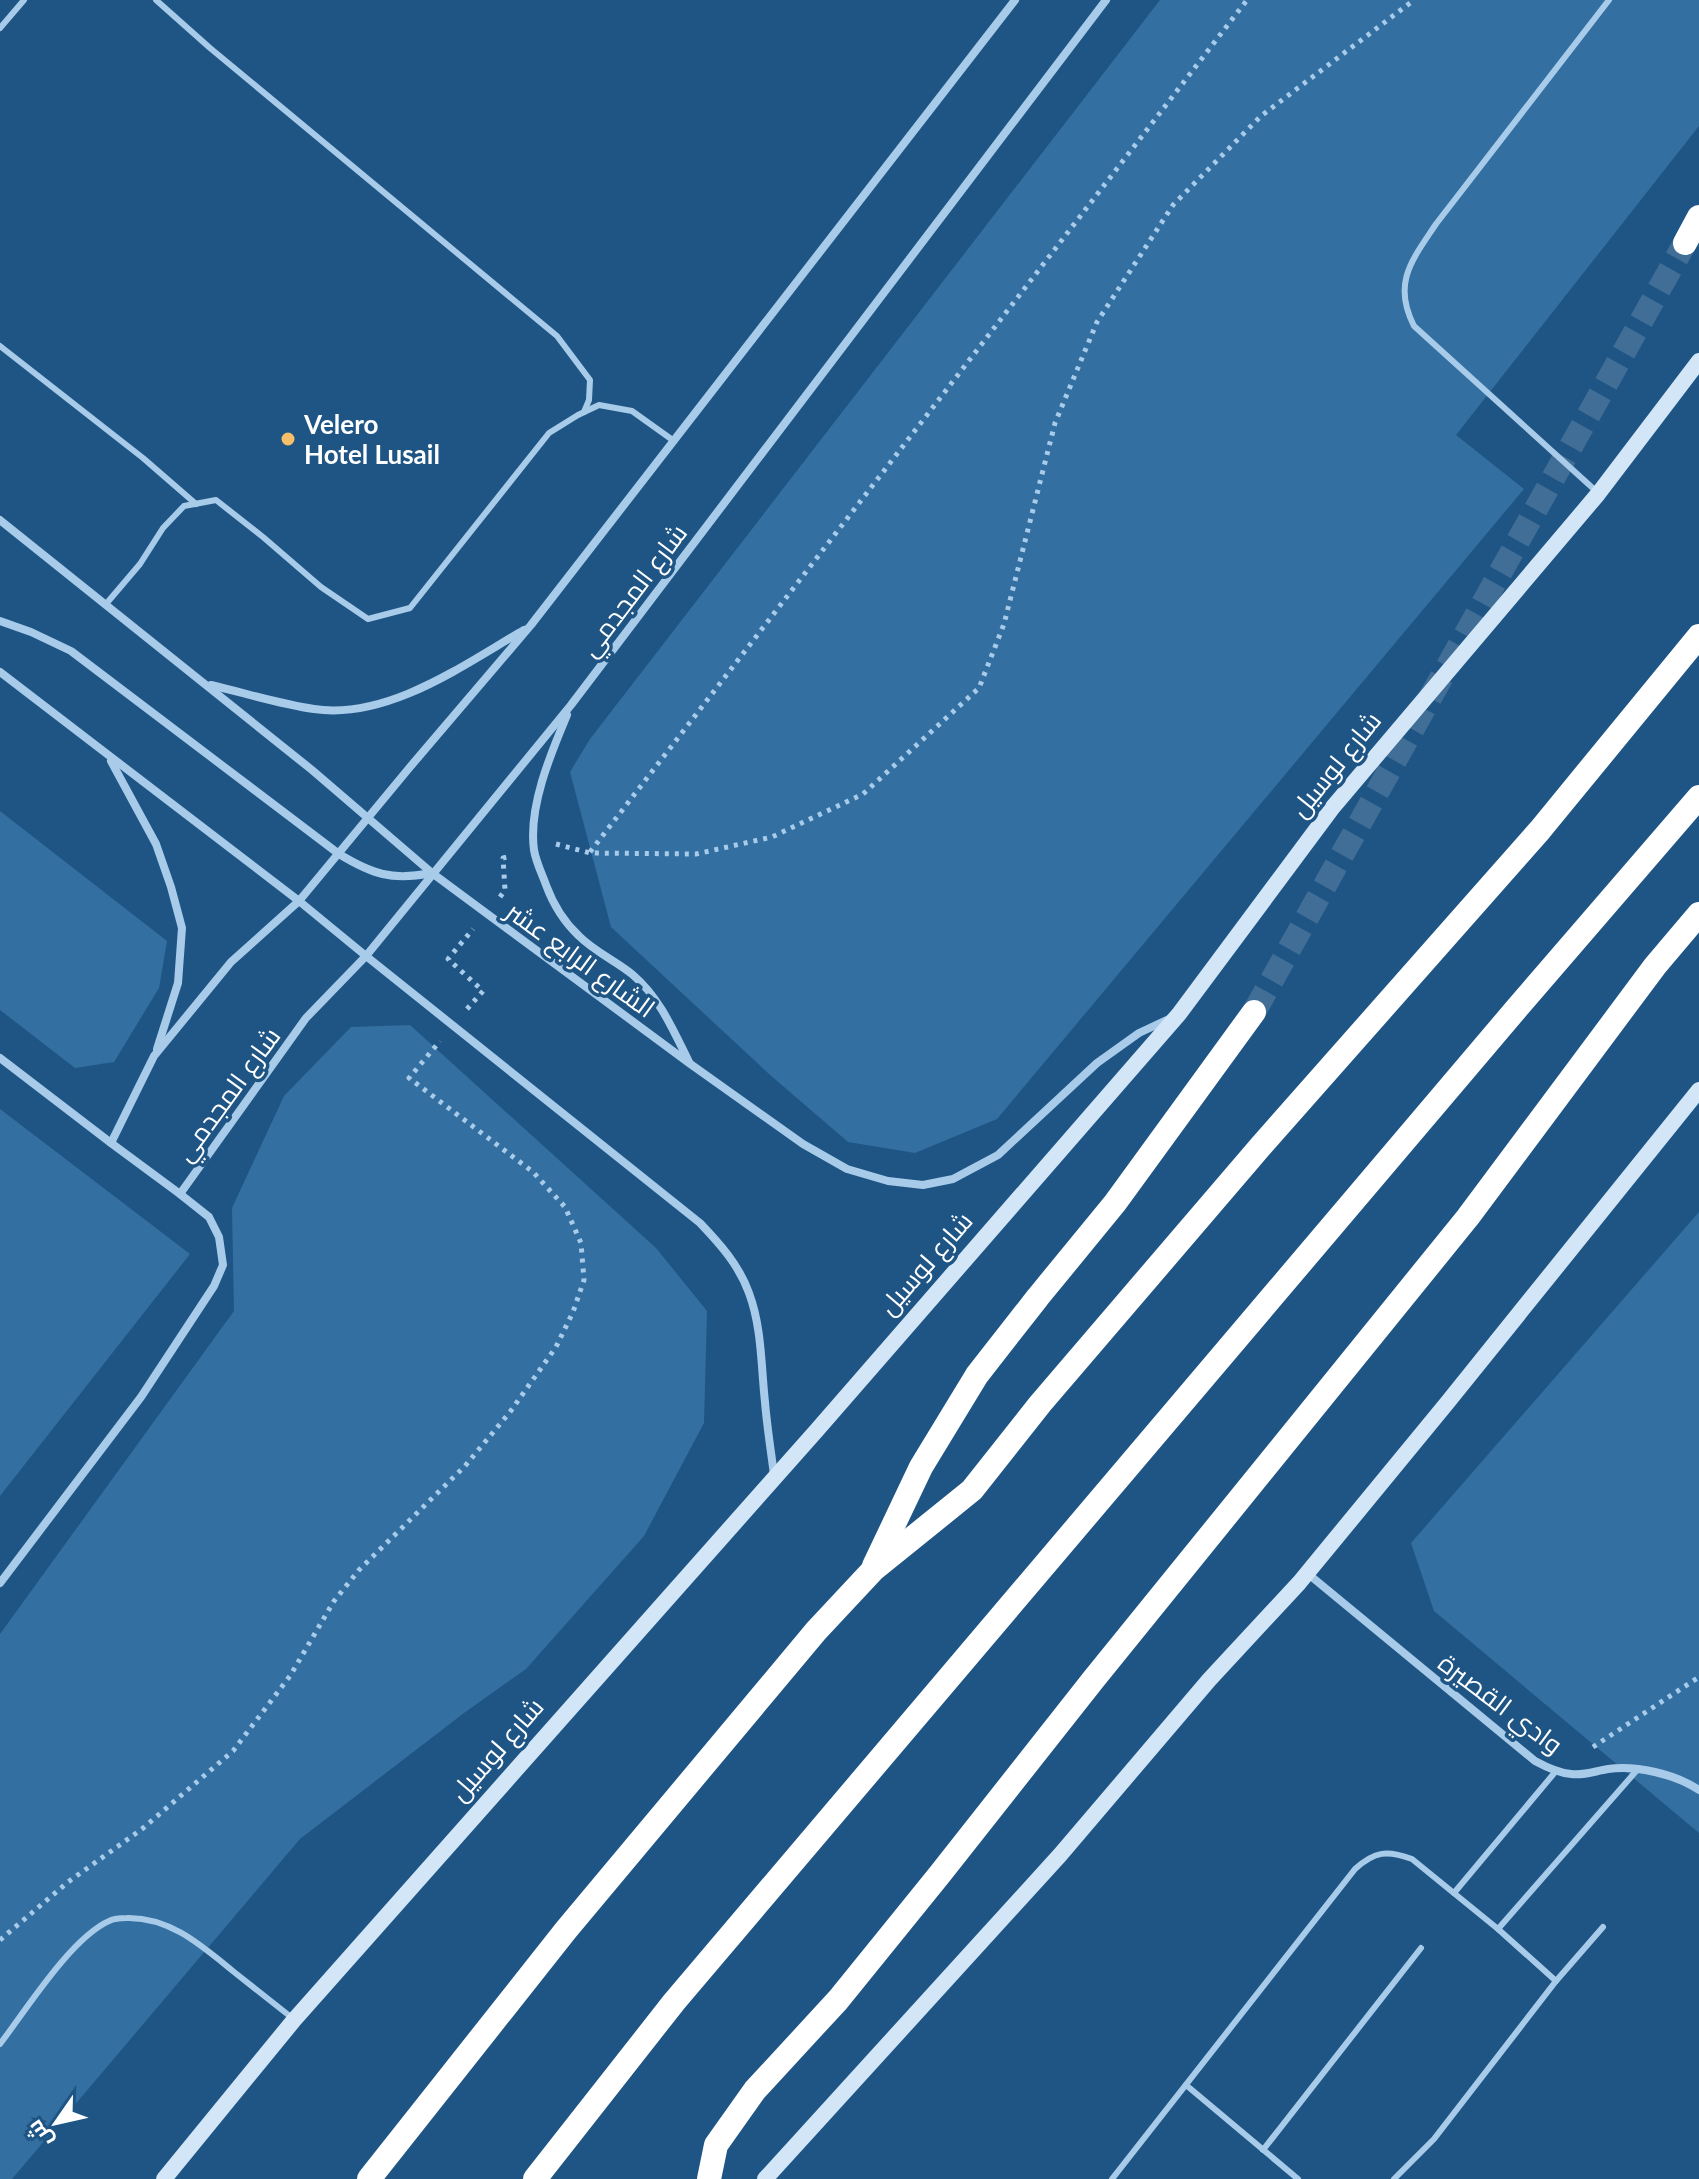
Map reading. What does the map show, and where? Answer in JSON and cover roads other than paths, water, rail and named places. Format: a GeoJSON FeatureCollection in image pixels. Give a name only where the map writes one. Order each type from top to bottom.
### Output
{"type":"FeatureCollection","features":[{"type":"Feature","properties":{"kind":"highway"},"geometry":{"type":"LineString","coordinates":[[1685,243],[1699,217]]}},
{"type":"Feature","properties":{"kind":"highway"},"geometry":{"type":"LineString","coordinates":[[369,2179],[566,1930],[816,1631],[873,1570],[972,1490],[1040,1404],[1260,1147],[1540,830],[1699,636]]}},
{"type":"Feature","properties":{"kind":"highway"},"geometry":{"type":"LineString","coordinates":[[535,2179],[674,2002],[1699,797]]}},
{"type":"Feature","properties":{"kind":"highway"},"geometry":{"type":"LineString","coordinates":[[709,2179],[716,2145],[755,2090],[838,2000],[1468,1217],[1655,966],[1699,914]]}},
{"type":"Feature","properties":{"kind":"highway"},"geometry":{"type":"LineString","coordinates":[[873,1570],[921,1467],[977,1375],[1115,1203],[1254,1012]]}},
{"type":"Feature","properties":{"kind":"street"},"geometry":{"type":"LineString","coordinates":[[154,1056],[231,962],[299,901],[531,625],[1014,0]]}},
{"type":"Feature","properties":{"kind":"street","name":"شارع المجدمي"},"geometry":{"type":"LineString","coordinates":[[180,1194],[306,1018],[366,956],[571,705],[1106,0]]}},
{"type":"Feature","properties":{"kind":"street","name":"شارع لوسيل"},"geometry":{"type":"LineString","coordinates":[[164,2179],[294,2020],[1179,1014],[1333,807],[1598,494],[1699,361]]}},
{"type":"Feature","properties":{"kind":"street","name":"الشارع الرابع عشر"},"geometry":{"type":"LineString","coordinates":[[2,522],[369,817],[432,873],[689,1063],[803,1144],[847,1169],[888,1181],[923,1185],[953,1179],[998,1155],[1097,1063],[1139,1033],[1179,1014]]}},
{"type":"Feature","properties":{"kind":"street"},"geometry":{"type":"LineString","coordinates":[[0,621],[71,651],[339,854],[364,869],[389,877],[410,878],[432,873]]}},
{"type":"Feature","properties":{"kind":"street"},"geometry":{"type":"LineString","coordinates":[[207,685],[315,710],[366,707],[394,699],[442,678],[531,625]]}},
{"type":"Feature","properties":{"kind":"street"},"geometry":{"type":"LineString","coordinates":[[0,672],[299,901],[700,1223],[721,1245],[750,1294],[761,1344],[764,1401],[775,1476]]}},
{"type":"Feature","properties":{"kind":"street"},"geometry":{"type":"LineString","coordinates":[[571,705],[542,776],[534,850],[550,895],[565,921],[580,937],[634,975],[668,1019],[689,1063]]}},
{"type":"Feature","properties":{"kind":"street"},"geometry":{"type":"LineString","coordinates":[[109,757],[156,844],[182,928],[178,983],[154,1056],[111,1143]]}},
{"type":"Feature","properties":{"kind":"street"},"geometry":{"type":"LineString","coordinates":[[0,1058],[209,1217],[219,1237],[223,1265],[214,1286],[141,1397],[0,1583]]}},
{"type":"Feature","properties":{"kind":"street"},"geometry":{"type":"LineString","coordinates":[[765,2179],[1060,1855],[1209,1680],[1307,1573],[1699,1090]]}},
{"type":"Feature","properties":{"kind":"street","name":"وادي القصيرة"},"geometry":{"type":"LineString","coordinates":[[1307,1573],[1535,1761],[1571,1774],[1638,1769],[1667,1776],[1699,1790]]}},
{"type":"Feature","properties":{"kind":"lane"},"geometry":{"type":"LineString","coordinates":[[0,28],[24,0]]}},
{"type":"Feature","properties":{"kind":"lane"},"geometry":{"type":"LineString","coordinates":[[156,0],[557,336],[590,380],[589,400],[584,412]]}},
{"type":"Feature","properties":{"kind":"lane"},"geometry":{"type":"LineString","coordinates":[[1598,494],[1414,326],[1406,311],[1404,292],[1405,275],[1412,260],[1436,224],[1609,0]]}},
{"type":"Feature","properties":{"kind":"lane"},"geometry":{"type":"LineString","coordinates":[[0,346],[197,504]]}},
{"type":"Feature","properties":{"kind":"lane"},"geometry":{"type":"LineString","coordinates":[[106,604],[140,564],[163,528],[184,506],[216,500],[321,587],[368,619],[410,608],[549,433],[599,405],[632,411],[674,441]]}},
{"type":"Feature","properties":{"kind":"lane"},"geometry":{"type":"LineString","coordinates":[[1498,1929],[1638,1769]]}},
{"type":"Feature","properties":{"kind":"lane"},"geometry":{"type":"LineString","coordinates":[[1454,1893],[1556,1771]]}},
{"type":"Feature","properties":{"kind":"lane"},"geometry":{"type":"LineString","coordinates":[[1112,2179],[1366,1859],[1381,1853],[1394,1853],[1412,1859],[1556,1981]]}},
{"type":"Feature","properties":{"kind":"lane"},"geometry":{"type":"LineString","coordinates":[[0,2044],[63,1961],[88,1935],[118,1918],[143,1918],[167,1925],[191,1938],[294,2020]]}},
{"type":"Feature","properties":{"kind":"lane"},"geometry":{"type":"LineString","coordinates":[[1394,2179],[1434,2139],[1556,1981],[1603,1927]]}},
{"type":"Feature","properties":{"kind":"lane"},"geometry":{"type":"LineString","coordinates":[[1263,2150],[1421,1948]]}},
{"type":"Feature","properties":{"kind":"lane"},"geometry":{"type":"LineString","coordinates":[[1186,2085],[1298,2179]]}},
{"type":"Feature","properties":{"kind":"tunnel"},"geometry":{"type":"LineString","coordinates":[[1254,1012],[1685,243]]}},
{"type":"Feature","properties":{"kind":"place","name":"Velero Hotel Lusail"},"geometry":{"type":"Point","coordinates":[288,439]}}]}
